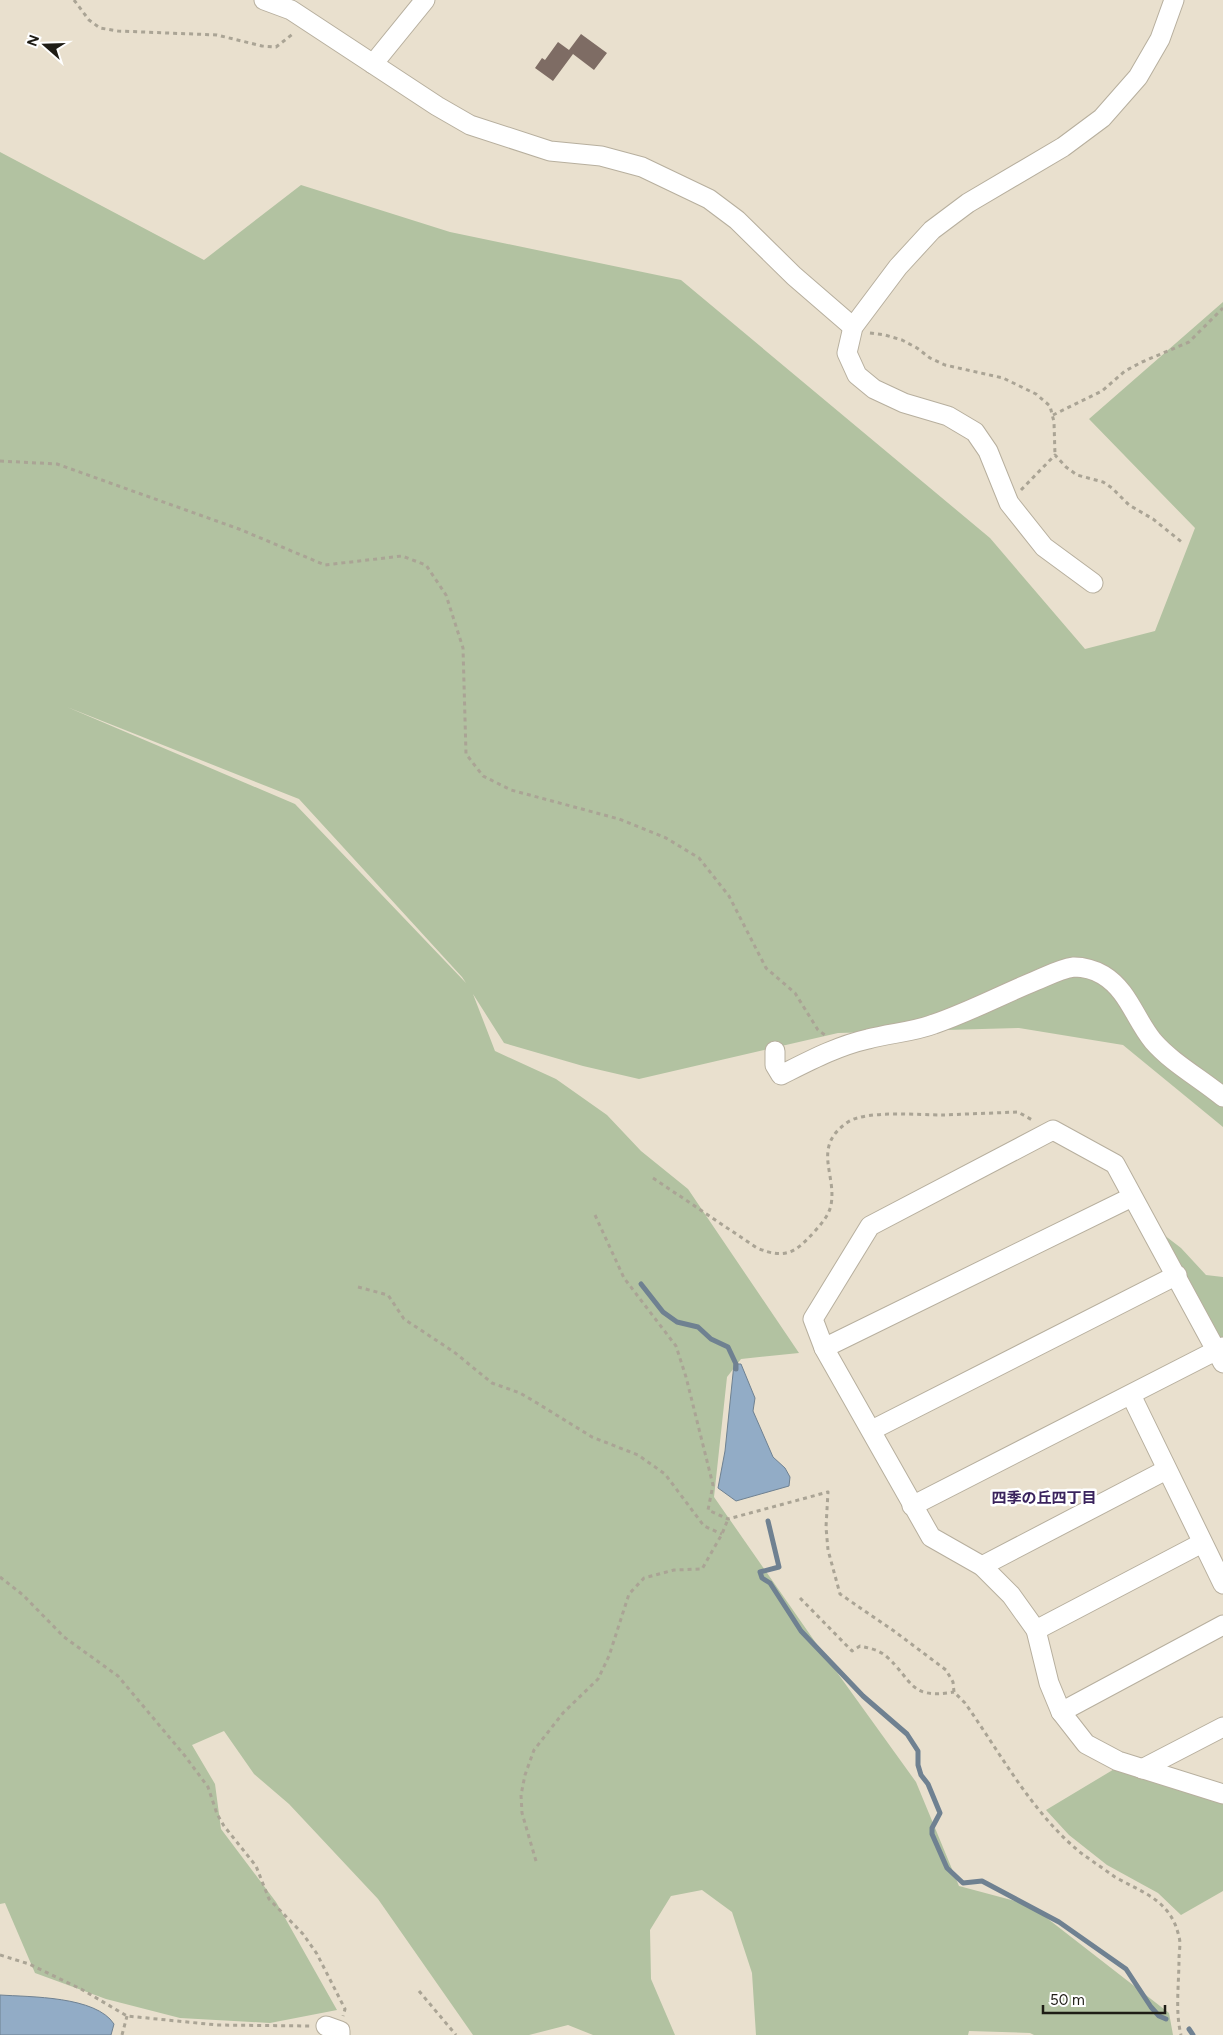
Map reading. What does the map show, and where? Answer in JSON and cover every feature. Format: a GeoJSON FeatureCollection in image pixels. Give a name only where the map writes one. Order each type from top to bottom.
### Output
{"type":"FeatureCollection","features":[{"type":"Feature","properties":{"kind":"street"},"geometry":{"type":"LineString","coordinates":[[264,0],[292,10],[437,106],[470,125],[550,151],[601,156],[642,167],[710,199],[737,220],[794,276],[853,328]]}},
{"type":"Feature","properties":{"kind":"street"},"geometry":{"type":"LineString","coordinates":[[373,64],[425,0]]}},
{"type":"Feature","properties":{"kind":"street"},"geometry":{"type":"LineString","coordinates":[[1093,584],[1044,547],[1010,503],[988,451],[975,432],[948,416],[904,403],[874,389],[857,375],[847,353],[853,328],[898,267],[932,230],[968,203],[1063,148],[1102,118],[1138,77],[1160,39],[1174,0]]}},
{"type":"Feature","properties":{"kind":"street"},"geometry":{"type":"LineString","coordinates":[[775,1051],[775,1065],[781,1075],[840,1046],[932,1025],[980,1007],[1061,970],[1075,967],[1102,975],[1115,985],[1127,999],[1152,1040],[1166,1055],[1200,1078],[1223,1097]]}},
{"type":"Feature","properties":{"kind":"street"},"geometry":{"type":"LineString","coordinates":[[912,1506],[1131,1395],[1221,1354],[1115,1164],[1053,1130],[870,1226],[813,1318],[824,1348],[872,1430],[912,1506],[931,1537],[982,1566],[1011,1595],[1036,1630],[1049,1683],[1061,1712],[1086,1744],[1118,1761],[1223,1794]]}},
{"type":"Feature","properties":{"kind":"street"},"geometry":{"type":"LineString","coordinates":[[824,1348],[1132,1197]]}},
{"type":"Feature","properties":{"kind":"street"},"geometry":{"type":"LineString","coordinates":[[872,1430],[1177,1275]]}},
{"type":"Feature","properties":{"kind":"street"},"geometry":{"type":"LineString","coordinates":[[1131,1395],[1223,1584]]}},
{"type":"Feature","properties":{"kind":"street"},"geometry":{"type":"LineString","coordinates":[[982,1566],[1166,1470]]}},
{"type":"Feature","properties":{"kind":"street"},"geometry":{"type":"LineString","coordinates":[[1036,1630],[1202,1543]]}},
{"type":"Feature","properties":{"kind":"street"},"geometry":{"type":"LineString","coordinates":[[1061,1712],[1223,1625]]}},
{"type":"Feature","properties":{"kind":"street"},"geometry":{"type":"LineString","coordinates":[[1142,1769],[1223,1727]]}},
{"type":"Feature","properties":{"kind":"path"},"geometry":{"type":"LineString","coordinates":[[74,0],[88,20],[100,28],[118,32],[217,35],[276,47],[308,21]]}},
{"type":"Feature","properties":{"kind":"path"},"geometry":{"type":"LineString","coordinates":[[1053,415],[1102,391],[1125,372],[1142,362],[1189,342],[1223,308]]}},
{"type":"Feature","properties":{"kind":"path"},"geometry":{"type":"LineString","coordinates":[[853,328],[902,340],[945,365],[1003,378],[1036,394],[1050,406],[1053,415],[1055,455],[1066,467],[1077,475],[1103,482],[1129,505],[1153,519],[1183,543]]}},
{"type":"Feature","properties":{"kind":"path"},"geometry":{"type":"LineString","coordinates":[[1010,503],[1055,455]]}},
{"type":"Feature","properties":{"kind":"path"},"geometry":{"type":"LineString","coordinates":[[0,461],[57,464],[239,529],[325,565],[402,556],[426,565],[446,595],[463,648],[466,754],[483,776],[511,790],[619,819],[666,838],[699,858],[730,896],[766,968],[795,993],[818,1030],[840,1046]]}},
{"type":"Feature","properties":{"kind":"path"},"geometry":{"type":"LineString","coordinates":[[653,1178],[757,1248],[774,1254],[785,1254],[801,1247],[828,1215],[832,1198],[827,1165],[828,1151],[838,1131],[849,1121],[874,1116],[1018,1112],[1039,1124],[1046,1134]]}},
{"type":"Feature","properties":{"kind":"path"},"geometry":{"type":"LineString","coordinates":[[595,1215],[624,1278],[676,1346],[686,1377],[713,1485],[708,1510],[728,1519],[828,1492],[826,1527],[828,1550],[840,1594],[946,1670],[953,1682],[954,1692],[965,1703],[1025,1791],[1059,1832],[1098,1865],[1151,1895],[1163,1906],[1180,1937],[1177,2016],[1181,2035]]}},
{"type":"Feature","properties":{"kind":"path"},"geometry":{"type":"LineString","coordinates":[[358,1287],[388,1295],[404,1319],[454,1352],[492,1383],[520,1393],[592,1438],[638,1455],[665,1474],[704,1526],[722,1534]]}},
{"type":"Feature","properties":{"kind":"path"},"geometry":{"type":"LineString","coordinates":[[536,1861],[522,1813],[521,1795],[534,1750],[564,1713],[598,1679],[609,1656],[629,1594],[644,1578],[674,1570],[702,1568],[722,1534],[728,1519]]}},
{"type":"Feature","properties":{"kind":"path"},"geometry":{"type":"LineString","coordinates":[[0,1577],[23,1596],[64,1637],[118,1676],[191,1764],[208,1787],[217,1814],[224,1826],[256,1866],[269,1899],[304,1934],[345,2010],[335,2031],[217,2025],[127,2016],[82,1988],[29,1964],[0,1955]]}},
{"type":"Feature","properties":{"kind":"path"},"geometry":{"type":"LineString","coordinates":[[800,1598],[852,1651],[860,1646],[874,1649],[885,1655],[918,1691],[938,1695],[954,1692]]}},
{"type":"Feature","properties":{"kind":"path"},"geometry":{"type":"LineString","coordinates":[[418,1991],[456,2035]]}},
{"type":"Feature","properties":{"kind":"path"},"geometry":{"type":"LineString","coordinates":[[122,2035],[127,2016]]}},
{"type":"Feature","properties":{"kind":"green space"},"geometry":{"type":"Polygon","coordinates":[[[0,152],[204,260],[301,185],[450,232],[681,280],[990,538],[1085,649],[1155,631],[1195,528],[1089,419],[1223,302],[1223,1127],[1123,1045],[1019,1028],[838,1033],[639,1079],[583,1066],[504,1043],[473,994],[495,1051],[556,1079],[607,1115],[641,1151],[688,1189],[799,1353],[741,1359],[727,1377],[714,1497],[916,1782],[959,1886],[1030,1905],[1169,2013],[1173,2035],[1034,2035],[1030,2033],[969,2031],[968,2035],[756,2035],[752,1973],[732,1912],[702,1890],[671,1896],[650,1930],[651,1979],[675,2035],[593,2035],[568,2025],[529,2035],[473,2035],[378,1899],[289,1804],[254,1774],[224,1731],[192,1745],[215,1784],[221,1829],[276,1902],[337,2010],[270,2023],[180,2018],[106,1999],[35,1973],[5,1903],[0,1904],[0,152]],[[67,707],[295,804],[466,983],[299,799],[67,707]]]}},
{"type":"Feature","properties":{"kind":"green space"},"geometry":{"type":"Polygon","coordinates":[[[1155,1228],[1181,1248],[1206,1275],[1223,1277],[1223,1340],[1218,1342],[1155,1228]]]}},
{"type":"Feature","properties":{"kind":"green space"},"geometry":{"type":"Polygon","coordinates":[[[1116,1768],[1223,1802],[1223,1891],[1181,1915],[1158,1893],[1107,1865],[1069,1835],[1046,1810],[1116,1768]]]}},
{"type":"Feature","properties":{"kind":"water"},"geometry":{"type":"Polygon","coordinates":[[[734,1364],[741,1364],[755,1398],[753,1411],[773,1457],[785,1468],[790,1477],[789,1486],[736,1501],[718,1488],[725,1451],[734,1364]]]}},
{"type":"Feature","properties":{"kind":"water"},"geometry":{"type":"Polygon","coordinates":[[[0,1995],[61,2000],[93,2008],[105,2015],[114,2024],[111,2035],[0,2035],[0,1995]]]}},
{"type":"Feature","properties":{"kind":"building"},"geometry":{"type":"Polygon","coordinates":[[[581,34],[607,53],[594,70],[573,54],[553,81],[535,68],[542,58],[545,60],[558,42],[569,50],[581,34]]]}},
{"type":"Feature","properties":{"kind":"waterway"},"geometry":{"type":"LineString","coordinates":[[641,1284],[663,1312],[677,1322],[698,1327],[711,1339],[728,1347],[736,1364],[736,1369]]}},
{"type":"Feature","properties":{"kind":"waterway"},"geometry":{"type":"LineString","coordinates":[[768,1521],[779,1567],[760,1572],[762,1578],[770,1583],[801,1631],[863,1696],[907,1734],[918,1751],[918,1765],[921,1775],[928,1784],[940,1813],[932,1828],[932,1834],[947,1868],[963,1883],[982,1881],[1059,1922],[1126,1969],[1151,2007],[1159,2016],[1166,2019]]}},
{"type":"Feature","properties":{"kind":"waterway"},"geometry":{"type":"LineString","coordinates":[[1189,2029],[1193,2035]]}},
{"type":"Feature","properties":{"kind":"district","name":"四季の丘四丁目"},"geometry":{"type":"Point","coordinates":[1044,1498]}}]}
